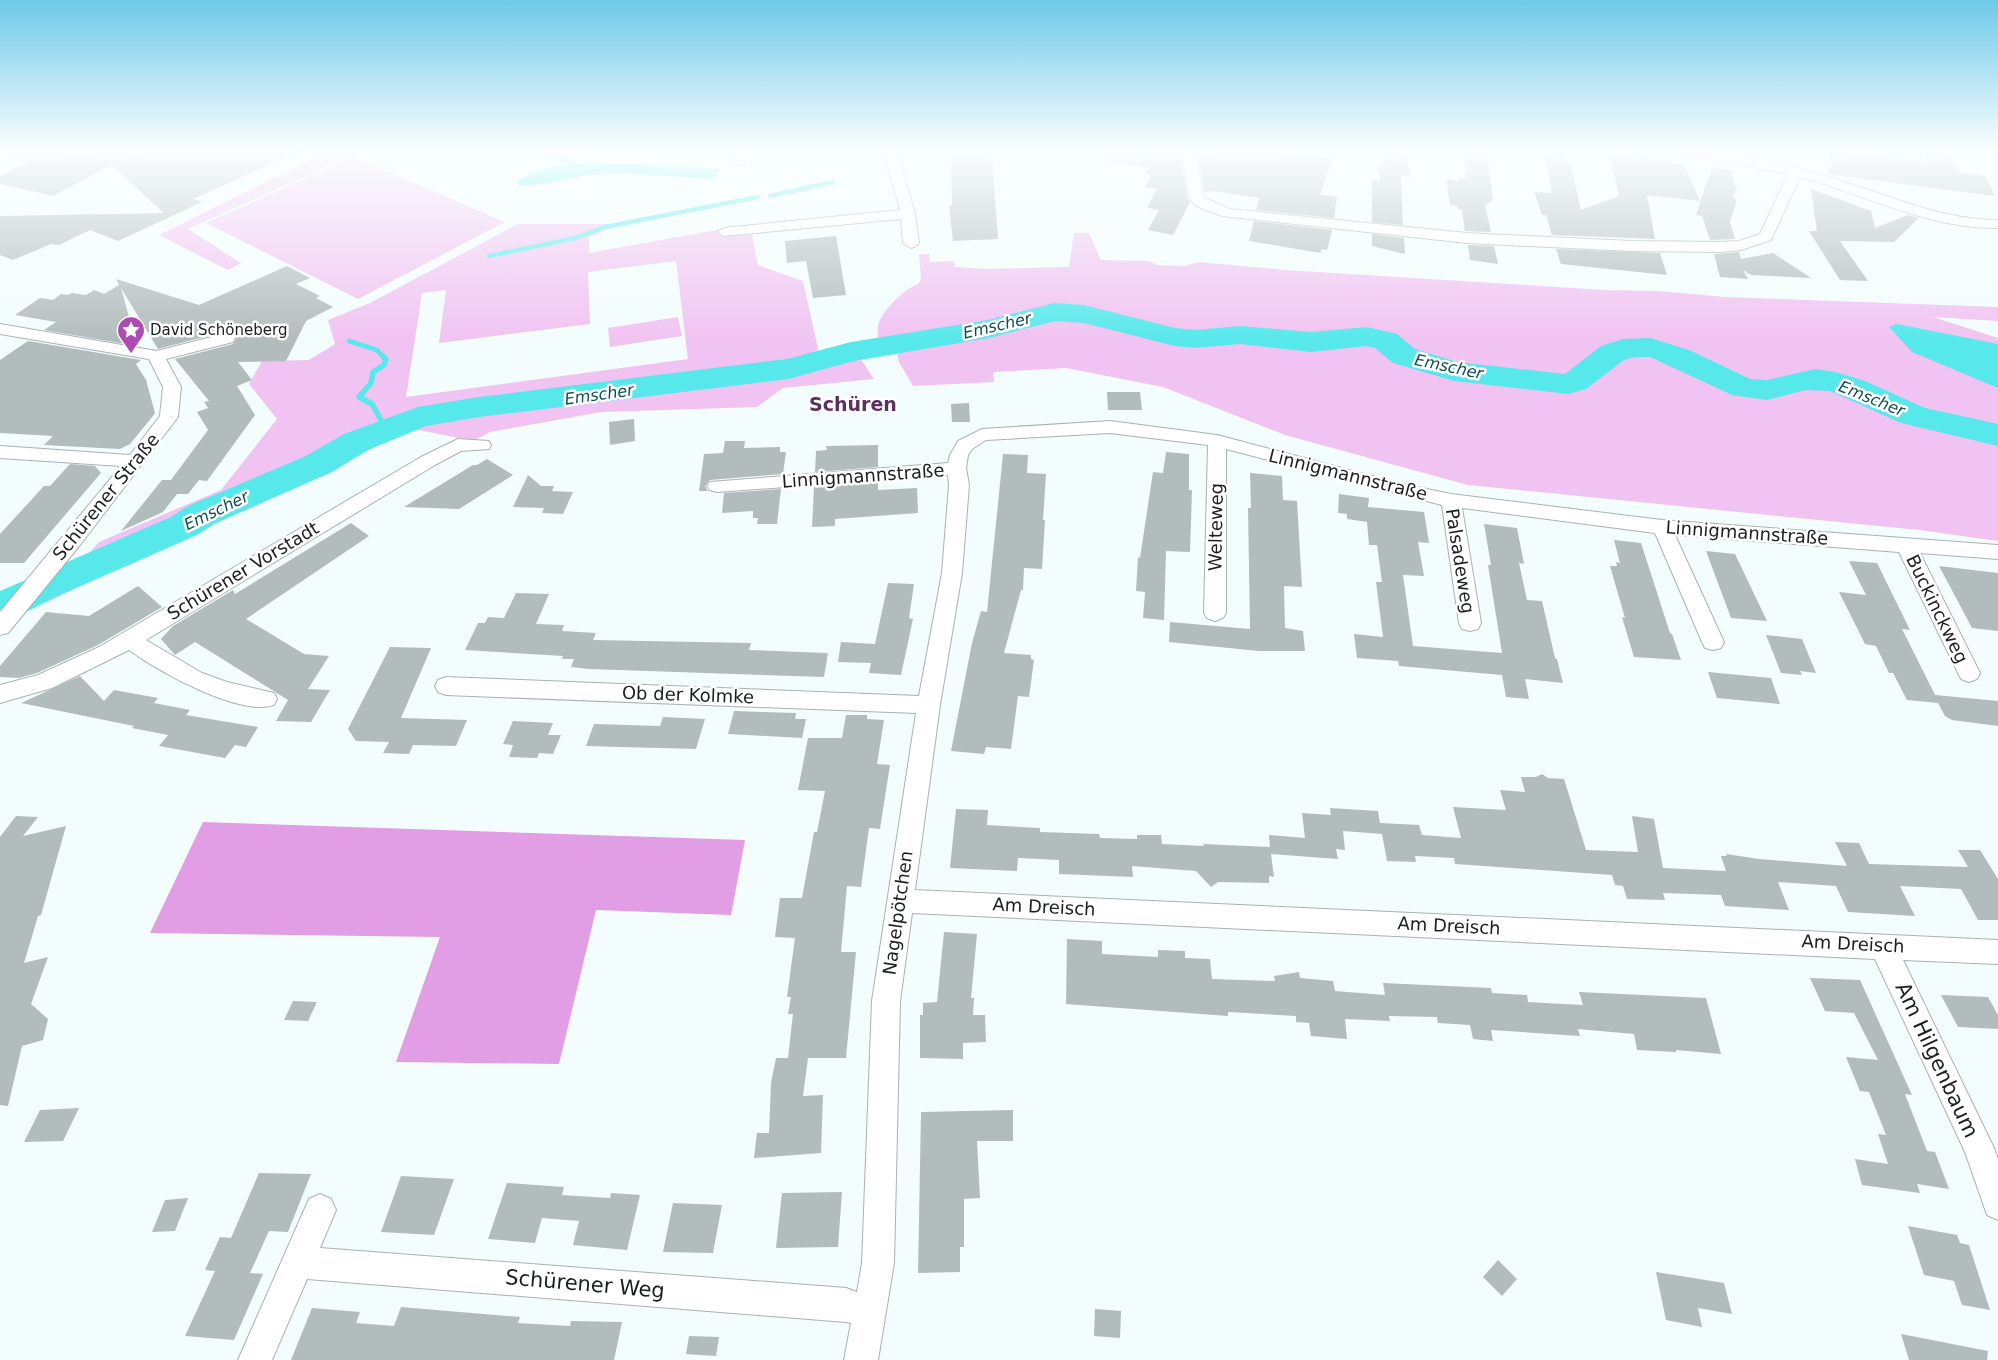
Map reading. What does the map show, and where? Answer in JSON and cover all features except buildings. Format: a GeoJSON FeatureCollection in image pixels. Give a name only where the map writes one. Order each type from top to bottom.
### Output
{"type":"FeatureCollection","features":[{"type":"Feature","properties":{"kind":"street"},"geometry":{"type":"LineString","coordinates":[[1241,213],[1440,236],[1631,246],[1719,247],[1766,237],[1777,213]]}},
{"type":"Feature","properties":{"kind":"street"},"geometry":{"type":"LineString","coordinates":[[1925,213],[1951,222],[1998,224]]}},
{"type":"Feature","properties":{"kind":"street"},"geometry":{"type":"LineString","coordinates":[[724,232],[908,214],[912,243]]}},
{"type":"Feature","properties":{"kind":"street"},"geometry":{"type":"LineString","coordinates":[[0,329],[144,352],[156,356],[227,338]]}},
{"type":"Feature","properties":{"kind":"street","name":"Schürener Straße"},"geometry":{"type":"LineString","coordinates":[[2,624],[48,570],[169,417],[172,387],[156,356]]}},
{"type":"Feature","properties":{"kind":"street","name":"Linnigmannstraße"},"geometry":{"type":"LineString","coordinates":[[717,486],[957,468],[959,455],[965,445],[982,435],[1110,427],[1218,441],[1403,490],[1451,500],[1662,528],[1998,552]]}},
{"type":"Feature","properties":{"kind":"street","name":"Welteweg"},"geometry":{"type":"LineString","coordinates":[[1214,613],[1218,441]]}},
{"type":"Feature","properties":{"kind":"street","name":"Schürener Vorstadt"},"geometry":{"type":"LineString","coordinates":[[0,694],[61,675],[130,640],[428,460],[458,445],[482,445]]}},
{"type":"Feature","properties":{"kind":"street"},"geometry":{"type":"LineString","coordinates":[[0,452],[135,461]]}},
{"type":"Feature","properties":{"kind":"street","name":"Nagelpötchen"},"geometry":{"type":"LineString","coordinates":[[861,1360],[878,1263],[886,1001],[930,705],[952,573],[959,485],[957,468]]}},
{"type":"Feature","properties":{"kind":"street","name":"Palsadeweg"},"geometry":{"type":"LineString","coordinates":[[1451,500],[1470,623]]}},
{"type":"Feature","properties":{"kind":"street"},"geometry":{"type":"LineString","coordinates":[[1662,528],[1713,642]]}},
{"type":"Feature","properties":{"kind":"street","name":"Buckinckweg"},"geometry":{"type":"LineString","coordinates":[[1906,545],[1969,673]]}},
{"type":"Feature","properties":{"kind":"street"},"geometry":{"type":"LineString","coordinates":[[130,640],[182,675],[216,689],[266,699]]}},
{"type":"Feature","properties":{"kind":"street","name":"Ob der Kolmke"},"geometry":{"type":"LineString","coordinates":[[446,686],[930,705]]}},
{"type":"Feature","properties":{"kind":"street","name":"Am Dreisch"},"geometry":{"type":"LineString","coordinates":[[900,901],[1882,945],[1998,952]]}},
{"type":"Feature","properties":{"kind":"street","name":"Am Hilgenbaum"},"geometry":{"type":"LineString","coordinates":[[1882,945],[1979,1148],[1998,1204]]}},
{"type":"Feature","properties":{"kind":"street"},"geometry":{"type":"LineString","coordinates":[[255,1360],[320,1210]]}},
{"type":"Feature","properties":{"kind":"street","name":"Schürener Weg"},"geometry":{"type":"LineString","coordinates":[[298,1262],[846,1305],[870,1312]]}},
{"type":"Feature","properties":{"kind":"shaded area"},"geometry":{"type":"Polygon","coordinates":[[[203,213],[223,213],[188,229],[241,263],[228,270],[159,235],[203,213]]]}},
{"type":"Feature","properties":{"kind":"shaded area"},"geometry":{"type":"Polygon","coordinates":[[[227,213],[485,213],[505,222],[358,299],[206,223],[227,213]]]}},
{"type":"Feature","properties":{"kind":"shaded area"},"geometry":{"type":"Polygon","coordinates":[[[518,224],[620,224],[589,237],[589,253],[728,228],[737,235],[752,235],[758,265],[803,281],[820,358],[854,349],[874,379],[783,388],[757,407],[601,412],[490,432],[473,441],[414,429],[240,508],[45,603],[99,542],[221,490],[277,419],[249,384],[262,361],[309,360],[335,344],[328,320],[370,303],[518,224]],[[676,261],[588,272],[590,324],[439,343],[446,290],[422,293],[406,397],[688,359],[676,261]]]}},
{"type":"Feature","properties":{"kind":"shaded area"},"geometry":{"type":"Polygon","coordinates":[[[1074,233],[1089,233],[1101,260],[1149,261],[1157,265],[1184,266],[1198,262],[1285,270],[1605,290],[1659,291],[1725,297],[1998,307],[1998,321],[1933,317],[1998,338],[1998,541],[1919,530],[1468,485],[1285,435],[1163,387],[1066,368],[993,372],[994,382],[913,386],[899,362],[894,342],[879,344],[878,329],[883,315],[900,295],[918,284],[921,279],[919,254],[929,254],[930,262],[954,261],[955,267],[986,269],[1069,267],[1074,233]]]}},
{"type":"Feature","properties":{"kind":"shaded area"},"geometry":{"type":"Polygon","coordinates":[[[678,317],[682,336],[610,347],[608,328],[678,317]]]}},
{"type":"Feature","properties":{"kind":"shaded area"},"geometry":{"type":"Polygon","coordinates":[[[203,822],[745,840],[731,915],[596,910],[559,1064],[396,1062],[440,937],[150,933],[203,822]]]}},
{"type":"Feature","properties":{"kind":"water"},"geometry":{"type":"Polygon","coordinates":[[[1897,324],[1998,344],[1998,388],[1912,352],[1889,327],[1897,324]]]}},
{"type":"Feature","properties":{"kind":"waterway","name":"Nagelpötchen"},"geometry":{"type":"LineString","coordinates":[[489,256],[575,238],[605,227],[674,213]]}},
{"type":"Feature","properties":{"kind":"waterway","name":"Emscher"},"geometry":{"type":"LineString","coordinates":[[0,608],[46,585],[184,526],[201,515],[319,464],[356,442],[418,417],[479,407],[788,369],[851,352],[989,329],[1054,312],[1084,314],[1175,337],[1195,339],[1240,335],[1311,342],[1367,336],[1386,341],[1404,356],[1454,371],[1568,384],[1581,378],[1613,353],[1635,347],[1650,348],[1678,356],[1717,377],[1744,388],[1767,390],[1805,380],[1825,380],[1854,388],[1906,413],[1983,433],[1998,435]]}},
{"type":"Feature","properties":{"kind":"waterway","name":"Nagelpötchen"},"geometry":{"type":"LineString","coordinates":[[349,341],[377,350],[384,358]]}},
{"type":"Feature","properties":{"kind":"waterway","name":"Nagelpötchen"},"geometry":{"type":"LineString","coordinates":[[383,356],[386,360],[384,365],[373,372],[371,383],[359,397],[372,404],[386,429]]}},
{"type":"Feature","properties":{"kind":"place","name":"David Schöneberg"},"geometry":{"type":"Point","coordinates":[131,354]}},
{"type":"Feature","properties":{"kind":"district","name":"Schüren"},"geometry":{"type":"Point","coordinates":[853,404]}}]}
